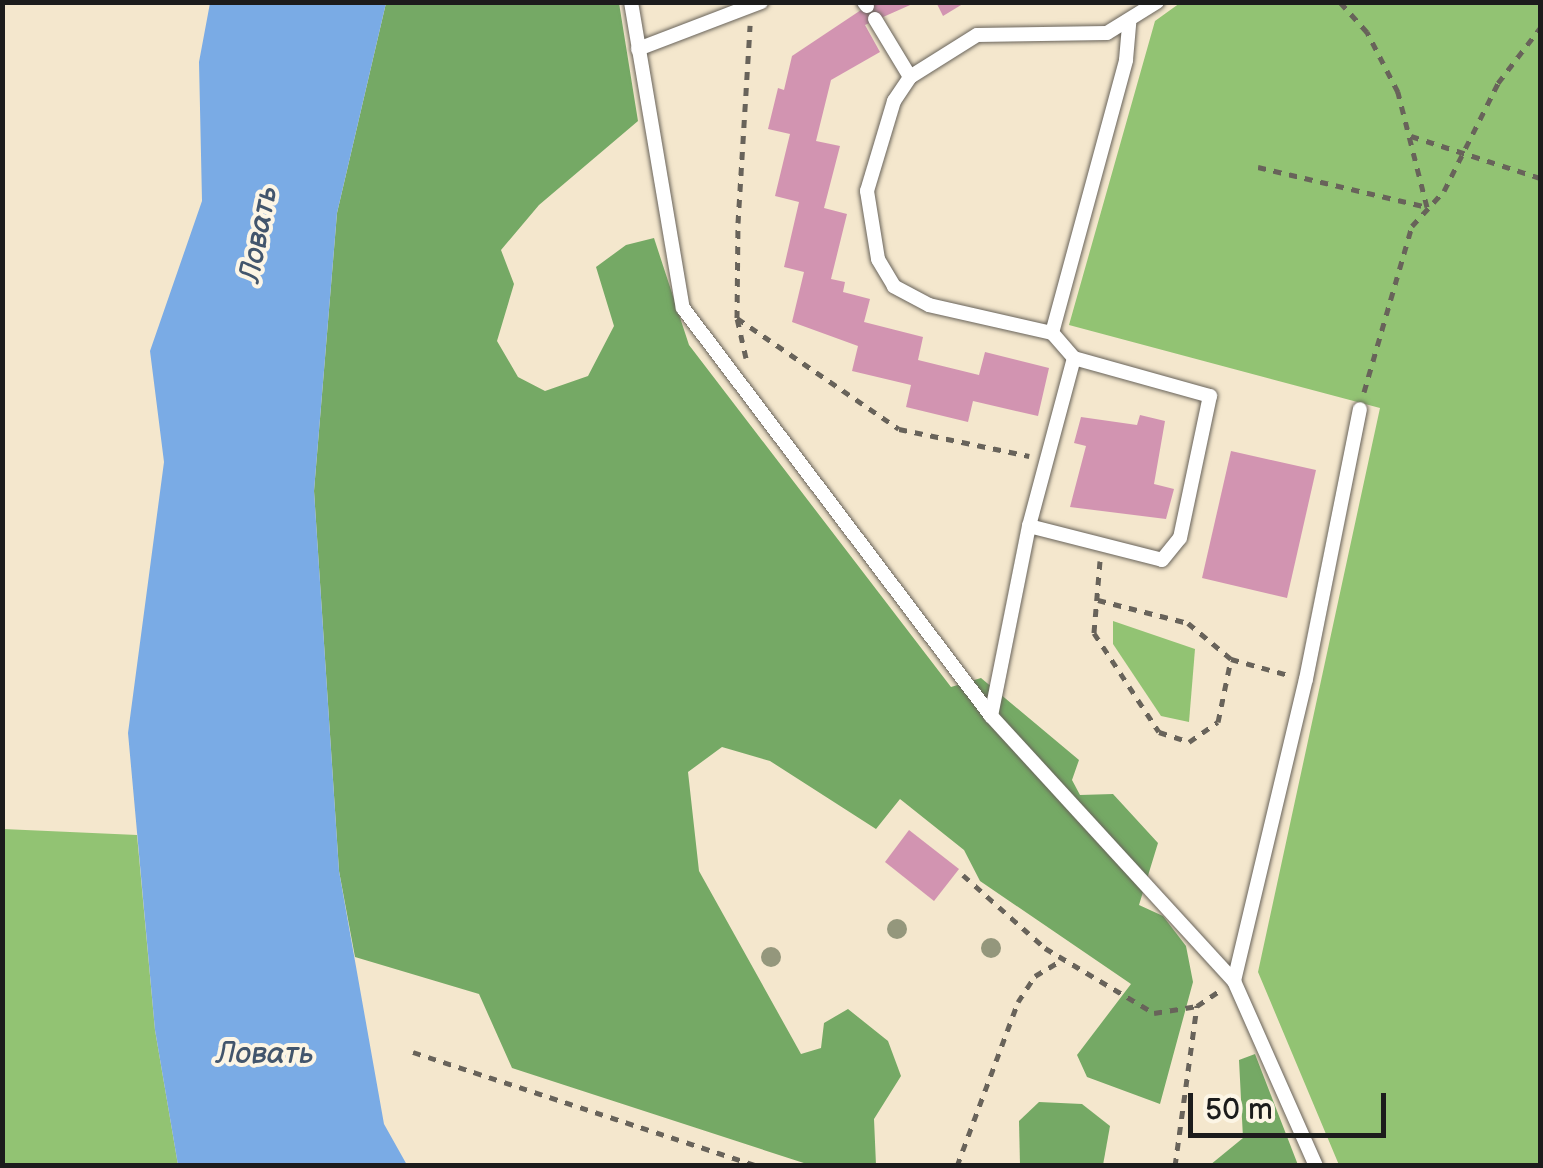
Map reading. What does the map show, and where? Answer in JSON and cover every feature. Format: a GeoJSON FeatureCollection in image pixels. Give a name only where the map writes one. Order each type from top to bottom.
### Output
{"type":"FeatureCollection","features":[{"type":"Feature","properties":{"kind":"lane"},"geometry":{"type":"LineString","coordinates":[[631,2],[683,308],[991,716],[1234,981],[1316,1166]]}},
{"type":"Feature","properties":{"kind":"lane"},"geometry":{"type":"LineString","coordinates":[[1028,526],[1101,548],[1162,560],[1180,538],[1210,396],[1074,358],[1052,333],[929,305],[894,286],[878,259],[868,191],[894,101],[910,77],[978,35],[1107,34],[1157,2]]}},
{"type":"Feature","properties":{"kind":"lane"},"geometry":{"type":"LineString","coordinates":[[638,49],[755,5]]}},
{"type":"Feature","properties":{"kind":"lane"},"geometry":{"type":"LineString","coordinates":[[869,9],[910,77]]}},
{"type":"Feature","properties":{"kind":"lane"},"geometry":{"type":"LineString","coordinates":[[1052,333],[1126,60],[1129,23]]}},
{"type":"Feature","properties":{"kind":"lane"},"geometry":{"type":"LineString","coordinates":[[991,716],[1028,526],[1074,358]]}},
{"type":"Feature","properties":{"kind":"lane"},"geometry":{"type":"LineString","coordinates":[[1234,981],[1306,679],[1360,409]]}},
{"type":"Feature","properties":{"kind":"path"},"geometry":{"type":"LineString","coordinates":[[1340,2],[1367,32],[1411,136],[1426,207]]}},
{"type":"Feature","properties":{"kind":"path"},"geometry":{"type":"LineString","coordinates":[[746,390],[737,318],[755,5]]}},
{"type":"Feature","properties":{"kind":"path"},"geometry":{"type":"LineString","coordinates":[[1360,409],[1390,291],[1412,226],[1444,191],[1460,150],[1498,83],[1540,28]]}},
{"type":"Feature","properties":{"kind":"path"},"geometry":{"type":"LineString","coordinates":[[1411,136],[1540,178]]}},
{"type":"Feature","properties":{"kind":"path"},"geometry":{"type":"LineString","coordinates":[[1258,167],[1426,207]]}},
{"type":"Feature","properties":{"kind":"path"},"geometry":{"type":"LineString","coordinates":[[737,318],[900,429],[1047,460]]}},
{"type":"Feature","properties":{"kind":"path"},"geometry":{"type":"LineString","coordinates":[[1101,548],[1096,599],[1100,648],[1159,732],[1172,740],[1189,742],[1218,722],[1230,660]]}},
{"type":"Feature","properties":{"kind":"path"},"geometry":{"type":"LineString","coordinates":[[1096,599],[1188,623],[1230,660],[1306,679]]}},
{"type":"Feature","properties":{"kind":"path"},"geometry":{"type":"LineString","coordinates":[[963,875],[1063,959],[1154,1013],[1197,1006],[1234,981]]}},
{"type":"Feature","properties":{"kind":"path"},"geometry":{"type":"LineString","coordinates":[[957,1166],[1018,1002],[1035,976],[1063,959]]}},
{"type":"Feature","properties":{"kind":"path"},"geometry":{"type":"LineString","coordinates":[[1175,1166],[1197,1006]]}},
{"type":"Feature","properties":{"kind":"path"},"geometry":{"type":"LineString","coordinates":[[413,1052],[757,1166]]}},
{"type":"Feature","properties":{"kind":"green space"},"geometry":{"type":"Polygon","coordinates":[[[386,3],[619,3],[638,121],[539,205],[501,250],[514,284],[497,341],[518,377],[545,391],[588,376],[614,326],[596,267],[626,245],[654,238],[689,345],[951,687],[981,678],[1079,760],[1072,780],[1080,795],[1113,794],[1158,843],[1139,905],[1163,916],[1186,946],[1193,982],[1160,1104],[1087,1077],[1077,1055],[1131,984],[980,881],[964,850],[900,799],[876,829],[770,761],[722,747],[688,772],[699,871],[801,1054],[821,1048],[824,1023],[848,1009],[888,1041],[901,1076],[874,1119],[876,1165],[810,1165],[512,1068],[479,994],[355,957],[339,871],[314,491],[337,213],[386,3]]]}},
{"type":"Feature","properties":{"kind":"green space"},"geometry":{"type":"Polygon","coordinates":[[[1180,3],[1540,3],[1540,1165],[1339,1165],[1258,972],[1380,408],[1069,325],[1155,21],[1180,3]]]}},
{"type":"Feature","properties":{"kind":"green space"},"geometry":{"type":"Polygon","coordinates":[[[1113,621],[1195,649],[1189,722],[1161,716],[1113,644],[1113,621]]]}},
{"type":"Feature","properties":{"kind":"green space"},"geometry":{"type":"Polygon","coordinates":[[[3,829],[137,835],[155,1030],[178,1165],[3,1166],[3,829]]]}},
{"type":"Feature","properties":{"kind":"green space"},"geometry":{"type":"Polygon","coordinates":[[[1255,1054],[1298,1165],[1210,1165],[1243,1138],[1239,1060],[1255,1054]]]}},
{"type":"Feature","properties":{"kind":"green space"},"geometry":{"type":"Polygon","coordinates":[[[1039,1102],[1082,1104],[1110,1126],[1103,1165],[1020,1165],[1019,1121],[1039,1102]]]}},
{"type":"Feature","properties":{"kind":"water","name":"Ловать"},"geometry":{"type":"Polygon","coordinates":[[[210,3],[386,3],[337,213],[314,491],[339,871],[384,1124],[407,1165],[178,1165],[155,1030],[128,733],[164,462],[150,351],[202,201],[199,62],[210,3]]]}},
{"type":"Feature","properties":{"kind":"building"},"geometry":{"type":"Polygon","coordinates":[[[873,2],[917,2],[865,25],[880,52],[831,80],[816,141],[840,146],[824,208],[847,214],[831,279],[845,282],[843,292],[870,299],[864,322],[923,337],[918,360],[979,375],[985,352],[1049,368],[1038,416],[973,401],[968,422],[906,407],[911,385],[852,371],[858,346],[792,322],[804,272],[784,267],[799,202],[775,196],[790,134],[768,129],[778,88],[784,90],[792,56],[873,2]]]}},
{"type":"Feature","properties":{"kind":"building"},"geometry":{"type":"Polygon","coordinates":[[[936,2],[966,2],[943,16],[936,2]]]}},
{"type":"Feature","properties":{"kind":"building"},"geometry":{"type":"Polygon","coordinates":[[[1140,415],[1165,421],[1154,484],[1174,489],[1166,519],[1070,507],[1086,446],[1074,443],[1081,417],[1137,425],[1140,415]]]}},
{"type":"Feature","properties":{"kind":"building"},"geometry":{"type":"Polygon","coordinates":[[[1231,451],[1316,470],[1287,598],[1202,578],[1231,451]]]}},
{"type":"Feature","properties":{"kind":"building"},"geometry":{"type":"Polygon","coordinates":[[[909,830],[959,869],[934,901],[885,862],[909,830]]]}}]}
